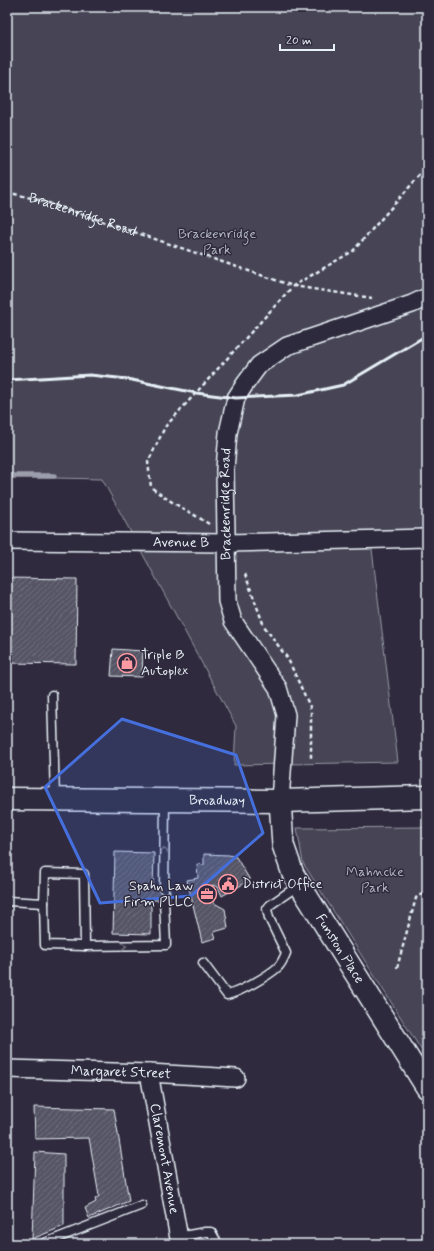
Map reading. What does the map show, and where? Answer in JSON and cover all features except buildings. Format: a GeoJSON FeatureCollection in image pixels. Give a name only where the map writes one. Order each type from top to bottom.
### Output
{"type":"FeatureCollection","features":[{"type":"Feature","properties":{"kind":"main road","name":"Broadway"},"geometry":{"type":"LineString","coordinates":[[7,799],[280,801],[427,797]]}},
{"type":"Feature","properties":{"kind":"street","name":"Brackenridge Road"},"geometry":{"type":"LineString","coordinates":[[280,801],[286,714],[278,688],[233,621],[227,601],[225,469],[228,433],[236,398],[258,365],[287,346],[412,304],[427,297]]}},
{"type":"Feature","properties":{"kind":"street","name":"Avenue B"},"geometry":{"type":"LineString","coordinates":[[7,541],[227,543],[427,538]]}},
{"type":"Feature","properties":{"kind":"street","name":"Funston Place"},"geometry":{"type":"LineString","coordinates":[[280,801],[282,845],[293,874],[427,1088]]}},
{"type":"Feature","properties":{"kind":"street","name":"Margaret Street"},"geometry":{"type":"LineString","coordinates":[[7,1069],[149,1073],[236,1078]]}},
{"type":"Feature","properties":{"kind":"street","name":"Claremont Avenue"},"geometry":{"type":"LineString","coordinates":[[149,1073],[179,1241]]}},
{"type":"Feature","properties":{"kind":"lane"},"geometry":{"type":"LineString","coordinates":[[52,695],[55,799]]}},
{"type":"Feature","properties":{"kind":"lane"},"geometry":{"type":"LineString","coordinates":[[164,889],[165,800]]}},
{"type":"Feature","properties":{"kind":"lane"},"geometry":{"type":"LineString","coordinates":[[86,946],[84,874],[45,873],[44,945],[86,946],[166,945],[164,900]]}},
{"type":"Feature","properties":{"kind":"lane"},"geometry":{"type":"LineString","coordinates":[[203,963],[226,995],[236,993],[279,966],[286,953],[269,918],[267,908],[270,904],[300,885]]}},
{"type":"Feature","properties":{"kind":"lane"},"geometry":{"type":"LineString","coordinates":[[7,901],[44,903]]}},
{"type":"Feature","properties":{"kind":"lane"},"geometry":{"type":"LineString","coordinates":[[42,1244],[142,1205]]}},
{"type":"Feature","properties":{"kind":"lane"},"geometry":{"type":"LineString","coordinates":[[179,1241],[205,1232],[211,1232],[218,1244]]}},
{"type":"Feature","properties":{"kind":"path","name":"Brackenridge Road"},"geometry":{"type":"LineString","coordinates":[[7,192],[43,201],[293,286],[375,299]]}},
{"type":"Feature","properties":{"kind":"path"},"geometry":{"type":"LineString","coordinates":[[244,570],[264,626],[288,659],[311,709],[311,758]]}},
{"type":"Feature","properties":{"kind":"path"},"geometry":{"type":"LineString","coordinates":[[397,968],[416,898],[419,895],[427,894]]}},
{"type":"Feature","properties":{"kind":"highlighted area"},"geometry":{"type":"Polygon","coordinates":[[[122,719],[236,755],[263,833],[191,896],[100,903],[45,787],[122,719]]]}},
{"type":"Feature","properties":{"kind":"green space","name":"Brackenridge Park"},"geometry":{"type":"Polygon","coordinates":[[[7,7],[427,7],[427,531],[370,533],[398,762],[234,765],[236,726],[102,479],[7,477],[7,7]]]}},
{"type":"Feature","properties":{"kind":"green space","name":"Mahncke Park"},"geometry":{"type":"Polygon","coordinates":[[[427,827],[427,1059],[303,863],[297,828],[427,827]]]}},
{"type":"Feature","properties":{"kind":"waterway"},"geometry":{"type":"LineString","coordinates":[[7,476],[54,476]]}},
{"type":"Feature","properties":{"kind":"railway"},"geometry":{"type":"LineString","coordinates":[[7,380],[90,375],[127,379],[196,393],[236,398],[298,395],[343,385],[427,335]]}},
{"type":"Feature","properties":{"kind":"place","name":"Triple B Autoplex"},"geometry":{"type":"Point","coordinates":[127,663]}},
{"type":"Feature","properties":{"kind":"place","name":"District Office"},"geometry":{"type":"Point","coordinates":[228,884]}},
{"type":"Feature","properties":{"kind":"place","name":"Spahn Law Firm PLLC"},"geometry":{"type":"Point","coordinates":[207,894]}}]}
